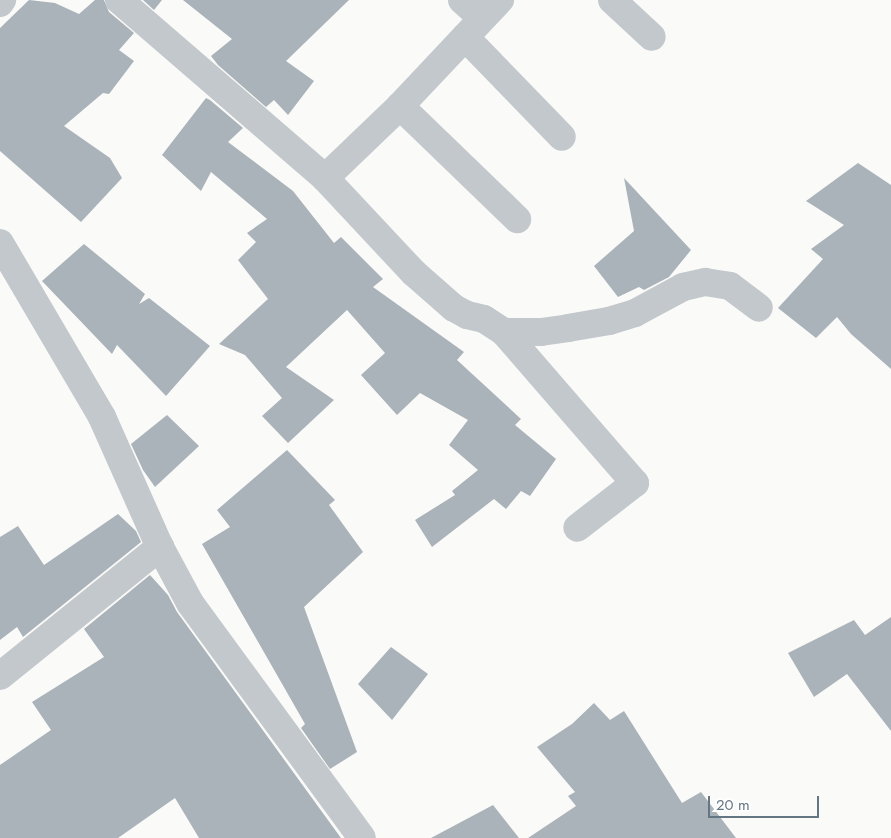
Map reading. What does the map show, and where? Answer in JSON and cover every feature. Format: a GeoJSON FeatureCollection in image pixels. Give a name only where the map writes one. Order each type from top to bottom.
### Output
{"type":"FeatureCollection","features":[{"type":"Feature","properties":{"kind":"street"},"geometry":{"type":"LineString","coordinates":[[119,0],[325,178],[414,273],[454,308],[484,319],[504,332],[634,483],[577,528]]}},
{"type":"Feature","properties":{"kind":"street"},"geometry":{"type":"LineString","coordinates":[[462,0],[482,18],[562,137]]}},
{"type":"Feature","properties":{"kind":"street"},"geometry":{"type":"LineString","coordinates":[[612,0],[652,37]]}},
{"type":"Feature","properties":{"kind":"street"},"geometry":{"type":"LineString","coordinates":[[325,178],[400,106],[482,18]]}},
{"type":"Feature","properties":{"kind":"street"},"geometry":{"type":"LineString","coordinates":[[400,106],[516,219]]}},
{"type":"Feature","properties":{"kind":"street"},"geometry":{"type":"LineString","coordinates":[[0,243],[102,417],[160,547],[190,603],[362,838]]}},
{"type":"Feature","properties":{"kind":"street"},"geometry":{"type":"LineString","coordinates":[[504,332],[542,332],[609,321],[634,313],[696,282],[730,286],[759,308]]}},
{"type":"Feature","properties":{"kind":"street"},"geometry":{"type":"LineString","coordinates":[[0,676],[160,547]]}},
{"type":"Feature","properties":{"kind":"building"},"geometry":{"type":"Polygon","coordinates":[[[29,0],[55,3],[79,14],[95,0],[104,0],[109,12],[134,33],[119,50],[134,61],[109,94],[103,93],[64,126],[110,158],[122,178],[81,222],[0,151],[0,28],[29,0]]]}},
{"type":"Feature","properties":{"kind":"building"},"geometry":{"type":"Polygon","coordinates":[[[143,0],[162,0],[154,10],[143,0]]]}},
{"type":"Feature","properties":{"kind":"building"},"geometry":{"type":"Polygon","coordinates":[[[183,0],[349,0],[286,61],[314,81],[288,115],[274,100],[266,107],[218,65],[211,56],[232,39],[183,0]]]}},
{"type":"Feature","properties":{"kind":"building"},"geometry":{"type":"Polygon","coordinates":[[[206,98],[243,128],[228,142],[293,191],[334,243],[341,237],[383,279],[373,287],[464,352],[457,360],[521,419],[515,425],[556,459],[530,496],[521,491],[506,509],[494,499],[432,547],[415,520],[455,495],[452,491],[478,470],[449,445],[468,420],[420,393],[397,415],[361,375],[385,353],[347,310],[286,367],[334,400],[288,443],[262,416],[282,398],[245,355],[219,344],[268,299],[238,260],[256,242],[247,233],[267,219],[211,172],[201,191],[162,155],[206,98]]]}},
{"type":"Feature","properties":{"kind":"building"},"geometry":{"type":"Polygon","coordinates":[[[858,163],[891,185],[891,369],[851,334],[837,317],[816,338],[778,308],[823,259],[811,249],[844,225],[806,201],[858,163]]]}},
{"type":"Feature","properties":{"kind":"building"},"geometry":{"type":"Polygon","coordinates":[[[624,178],[691,250],[669,277],[644,290],[639,287],[618,297],[594,266],[634,231],[624,178]]]}},
{"type":"Feature","properties":{"kind":"building"},"geometry":{"type":"Polygon","coordinates":[[[84,244],[145,294],[139,304],[149,298],[210,346],[166,396],[117,345],[112,354],[42,281],[84,244]]]}},
{"type":"Feature","properties":{"kind":"building"},"geometry":{"type":"Polygon","coordinates":[[[167,415],[199,446],[155,487],[143,470],[131,444],[167,415]]]}},
{"type":"Feature","properties":{"kind":"building"},"geometry":{"type":"Polygon","coordinates":[[[287,450],[335,500],[329,505],[363,552],[304,607],[357,752],[330,769],[301,728],[305,724],[202,544],[230,527],[217,510],[287,450]]]}},
{"type":"Feature","properties":{"kind":"building"},"geometry":{"type":"Polygon","coordinates":[[[118,514],[136,531],[141,542],[23,637],[17,627],[0,640],[0,537],[18,526],[44,565],[118,514]]]}},
{"type":"Feature","properties":{"kind":"building"},"geometry":{"type":"Polygon","coordinates":[[[150,575],[168,595],[177,612],[341,838],[199,838],[175,798],[118,838],[0,838],[0,765],[51,730],[32,702],[104,657],[84,629],[150,575]]]}},
{"type":"Feature","properties":{"kind":"building"},"geometry":{"type":"Polygon","coordinates":[[[891,617],[891,731],[847,674],[814,697],[788,653],[854,620],[865,635],[891,617]]]}},
{"type":"Feature","properties":{"kind":"building"},"geometry":{"type":"Polygon","coordinates":[[[391,647],[428,674],[392,720],[358,684],[391,647]]]}},
{"type":"Feature","properties":{"kind":"building"},"geometry":{"type":"Polygon","coordinates":[[[594,703],[610,720],[624,711],[682,803],[701,792],[736,838],[528,838],[576,806],[568,796],[575,792],[537,747],[572,724],[594,703]]]}},
{"type":"Feature","properties":{"kind":"building"},"geometry":{"type":"Polygon","coordinates":[[[493,805],[519,838],[431,838],[493,805]]]}}]}
